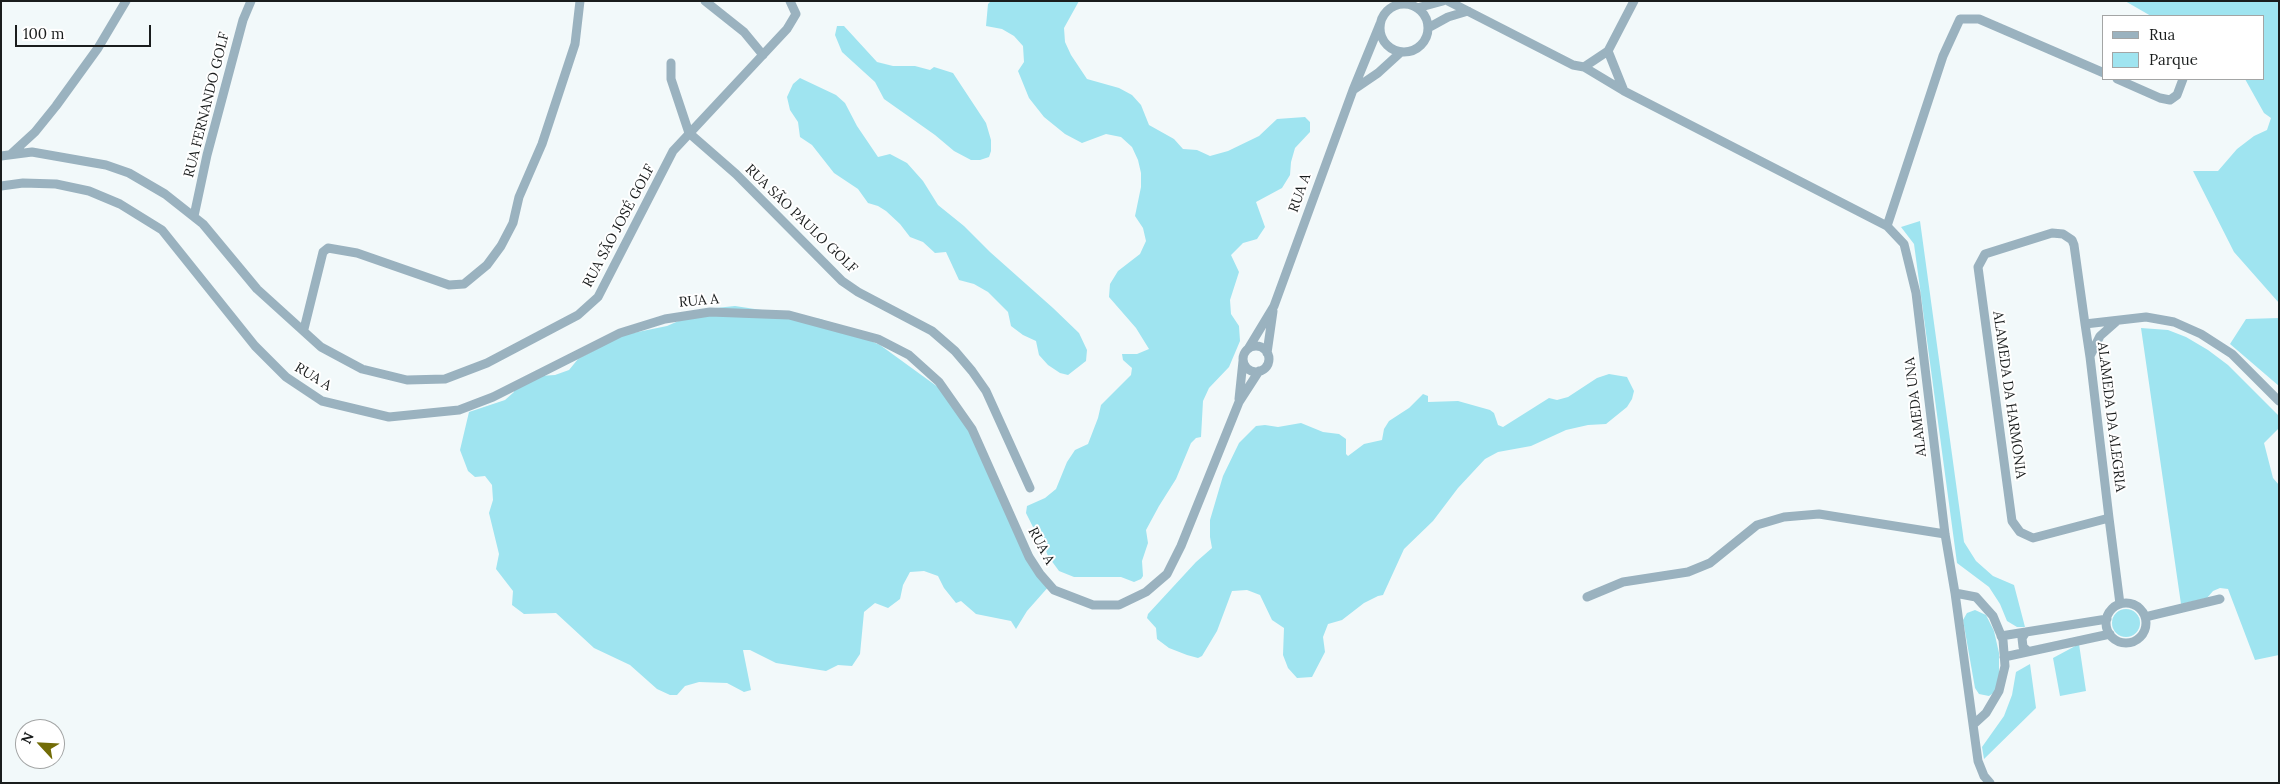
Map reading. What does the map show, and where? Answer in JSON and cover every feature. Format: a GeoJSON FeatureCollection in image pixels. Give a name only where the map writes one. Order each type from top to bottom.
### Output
{"type":"FeatureCollection","features":[{"type":"Feature","properties":{"kind":"street"},"geometry":{"type":"LineString","coordinates":[[11,154],[35,132],[56,106],[98,48],[126,1]]}},
{"type":"Feature","properties":{"kind":"street","name":"RUA FERNANDO GOLF"},"geometry":{"type":"LineString","coordinates":[[194,216],[206,155],[243,20],[252,1]]}},
{"type":"Feature","properties":{"kind":"street"},"geometry":{"type":"LineString","coordinates":[[304,329],[323,252],[328,248],[357,253],[449,285],[464,284],[488,265],[502,246],[513,223],[521,192],[542,144],[575,44],[580,1]]}},
{"type":"Feature","properties":{"kind":"street"},"geometry":{"type":"LineString","coordinates":[[705,1],[744,32],[762,55]]}},
{"type":"Feature","properties":{"kind":"street","name":"RUA SÃO JOSÉ GOLF"},"geometry":{"type":"LineString","coordinates":[[1,156],[32,152],[106,165],[147,183],[203,224],[257,289],[304,329],[321,347],[362,369],[407,380],[445,379],[487,363],[578,315],[598,297],[673,151],[787,29],[796,14],[790,1]]}},
{"type":"Feature","properties":{"kind":"street"},"geometry":{"type":"LineString","coordinates":[[1417,8],[1443,1]]}},
{"type":"Feature","properties":{"kind":"street","name":"ALAMEDA UNA"},"geometry":{"type":"LineString","coordinates":[[1448,1],[1573,65],[1584,67],[1624,91],[1887,226],[1904,244],[1916,293],[1945,534],[1978,761],[1984,776],[1990,783]]}},
{"type":"Feature","properties":{"kind":"street"},"geometry":{"type":"LineString","coordinates":[[1584,67],[1608,51],[1634,1]]}},
{"type":"Feature","properties":{"kind":"street"},"geometry":{"type":"LineString","coordinates":[[1353,90],[1378,73],[1401,52],[1416,49],[1422,44],[1428,28],[1427,20],[1417,8],[1409,4],[1393,4],[1383,17],[1380,24],[1380,32],[1387,45],[1401,52]]}},
{"type":"Feature","properties":{"kind":"street"},"geometry":{"type":"LineString","coordinates":[[1428,28],[1448,17],[1468,11]]}},
{"type":"Feature","properties":{"kind":"street"},"geometry":{"type":"LineString","coordinates":[[1887,226],[1943,56],[1960,19],[1979,19],[2102,72]]}},
{"type":"Feature","properties":{"kind":"street","name":"RUA A"},"geometry":{"type":"LineString","coordinates":[[1239,402],[1243,361],[1248,349],[1274,306],[1353,90],[1380,24]]}},
{"type":"Feature","properties":{"kind":"street"},"geometry":{"type":"LineString","coordinates":[[1608,51],[1624,91]]}},
{"type":"Feature","properties":{"kind":"street","name":"RUA SÃO PAULO GOLF"},"geometry":{"type":"LineString","coordinates":[[671,62],[671,79],[690,133],[736,174],[842,281],[878,304],[915,320],[932,331],[955,351],[986,391],[1030,488]]}},
{"type":"Feature","properties":{"kind":"street"},"geometry":{"type":"LineString","coordinates":[[2119,80],[2160,98],[2170,100],[2177,95],[2183,80]]}},
{"type":"Feature","properties":{"kind":"street","name":"RUA A"},"geometry":{"type":"LineString","coordinates":[[1,186],[56,184],[88,191],[120,204],[162,230],[255,346],[286,378],[322,401],[389,417],[459,410],[493,397],[620,333],[665,319],[683,316],[710,312],[789,315],[878,339],[909,356],[939,382],[972,429],[1030,557],[1040,574],[1054,590],[1094,606],[1119,605],[1146,592],[1167,574],[1182,546],[1239,402],[1259,371],[1268,362],[1267,353],[1274,306]]}},
{"type":"Feature","properties":{"kind":"street","name":"ALAMEDA DA HARMONIA"},"geometry":{"type":"LineString","coordinates":[[2068,236],[2052,233],[1986,254],[1978,267],[2012,521],[2020,532],[2033,538],[2109,518]]}},
{"type":"Feature","properties":{"kind":"street","name":"ALAMEDA DA ALEGRIA"},"geometry":{"type":"LineString","coordinates":[[2068,236],[2074,245],[2086,324],[2120,604]]}},
{"type":"Feature","properties":{"kind":"street"},"geometry":{"type":"LineString","coordinates":[[2086,324],[2146,317],[2174,322],[2201,334],[2232,354],[2279,401]]}},
{"type":"Feature","properties":{"kind":"street"},"geometry":{"type":"LineString","coordinates":[[2090,357],[2100,336],[2117,321]]}},
{"type":"Feature","properties":{"kind":"street"},"geometry":{"type":"LineString","coordinates":[[1248,349],[1256,346],[1267,353]]}},
{"type":"Feature","properties":{"kind":"street"},"geometry":{"type":"LineString","coordinates":[[1243,361],[1251,371],[1259,371]]}},
{"type":"Feature","properties":{"kind":"street"},"geometry":{"type":"LineString","coordinates":[[1587,597],[1623,582],[1688,572],[1710,563],[1758,525],[1784,517],[1819,514],[1945,534]]}},
{"type":"Feature","properties":{"kind":"street"},"geometry":{"type":"LineString","coordinates":[[1955,593],[1976,597],[1993,616],[2001,636],[2005,666],[1999,691],[1986,713],[1974,724]]}},
{"type":"Feature","properties":{"kind":"street"},"geometry":{"type":"LineString","coordinates":[[2145,617],[2220,599]]}},
{"type":"Feature","properties":{"kind":"street"},"geometry":{"type":"LineString","coordinates":[[2120,604],[2135,605],[2145,617],[2145,628],[2135,640],[2121,642],[2110,634],[2107,619],[2111,610],[2120,604]]}},
{"type":"Feature","properties":{"kind":"street"},"geometry":{"type":"LineString","coordinates":[[2001,636],[2107,619]]}},
{"type":"Feature","properties":{"kind":"street"},"geometry":{"type":"LineString","coordinates":[[2059,626],[2062,644]]}},
{"type":"Feature","properties":{"kind":"street"},"geometry":{"type":"LineString","coordinates":[[2026,632],[2022,638],[2023,647],[2028,652]]}},
{"type":"Feature","properties":{"kind":"street"},"geometry":{"type":"LineString","coordinates":[[2004,657],[2110,634]]}},
{"type":"Feature","properties":{"kind":"green space"},"geometry":{"type":"Polygon","coordinates":[[[991,1],[1079,1],[1064,28],[1065,42],[1087,79],[1119,88],[1132,95],[1141,105],[1149,125],[1174,139],[1183,149],[1197,150],[1210,156],[1228,151],[1259,136],[1277,119],[1305,117],[1310,122],[1310,132],[1295,148],[1290,175],[1282,188],[1256,202],[1265,227],[1257,239],[1243,243],[1231,255],[1239,272],[1230,300],[1231,314],[1239,326],[1240,341],[1229,367],[1209,388],[1203,401],[1201,437],[1196,438],[1191,443],[1176,479],[1146,530],[1148,543],[1142,561],[1143,576],[1134,582],[1121,577],[1074,577],[1059,571],[1048,556],[1041,537],[1026,513],[1027,506],[1045,498],[1056,489],[1067,462],[1075,450],[1088,444],[1101,405],[1131,375],[1132,368],[1123,360],[1122,354],[1137,354],[1149,349],[1136,328],[1109,297],[1110,284],[1118,271],[1140,254],[1146,241],[1143,228],[1135,216],[1141,187],[1141,173],[1138,160],[1132,147],[1121,137],[1106,134],[1082,143],[1065,134],[1044,117],[1029,98],[1018,71],[1024,62],[1023,46],[1014,36],[1002,29],[986,26],[988,4],[991,1]]]}},
{"type":"Feature","properties":{"kind":"green space"},"geometry":{"type":"Polygon","coordinates":[[[2125,1],[2279,1],[2279,303],[2234,252],[2193,171],[2218,171],[2237,149],[2254,136],[2267,130],[2271,118],[2264,113],[2246,80],[2265,80],[2265,15],[2149,15],[2125,1]]]}},
{"type":"Feature","properties":{"kind":"green space"},"geometry":{"type":"Polygon","coordinates":[[[837,26],[844,26],[877,62],[893,66],[915,66],[930,70],[934,67],[953,73],[986,123],[991,140],[989,157],[971,160],[954,151],[935,135],[884,99],[875,82],[842,52],[835,35],[837,26]]]}},
{"type":"Feature","properties":{"kind":"green space"},"geometry":{"type":"Polygon","coordinates":[[[800,78],[836,95],[845,103],[857,126],[878,157],[890,154],[907,163],[923,181],[938,205],[964,226],[1079,333],[1087,350],[1086,361],[1068,375],[1060,373],[1048,365],[1039,355],[1036,341],[1023,335],[1011,326],[1008,312],[988,292],[974,284],[959,280],[946,252],[935,253],[923,242],[910,237],[886,211],[868,203],[858,189],[834,173],[812,145],[800,137],[798,122],[790,110],[787,97],[793,84],[800,78]]]}},
{"type":"Feature","properties":{"kind":"green space"},"geometry":{"type":"Polygon","coordinates":[[[1920,221],[1964,542],[1976,561],[1993,576],[2014,585],[2025,627],[2017,627],[2007,621],[2000,604],[1989,587],[1957,563],[1914,244],[1901,227],[1920,221]]]}},
{"type":"Feature","properties":{"kind":"green space"},"geometry":{"type":"Polygon","coordinates":[[[735,306],[821,319],[880,345],[942,390],[968,424],[1018,539],[1050,585],[1027,611],[1016,629],[1011,621],[976,614],[961,601],[956,603],[944,588],[938,576],[924,571],[910,572],[903,585],[900,599],[888,608],[875,603],[864,612],[860,654],[852,666],[838,665],[826,671],[776,663],[750,650],[743,650],[751,690],[744,692],[727,683],[699,682],[685,686],[677,695],[670,695],[657,689],[630,665],[594,648],[556,613],[524,614],[512,605],[513,591],[496,569],[499,554],[489,513],[493,500],[492,485],[485,476],[475,477],[468,471],[460,450],[469,412],[505,400],[514,392],[514,386],[540,376],[555,375],[569,370],[578,359],[623,335],[667,326],[706,309],[735,306]]]}},
{"type":"Feature","properties":{"kind":"green space"},"geometry":{"type":"Polygon","coordinates":[[[2279,318],[2279,386],[2230,344],[2246,319],[2279,318]]]}},
{"type":"Feature","properties":{"kind":"green space"},"geometry":{"type":"Polygon","coordinates":[[[2141,328],[2168,330],[2186,337],[2208,350],[2228,365],[2279,416],[2279,428],[2264,443],[2273,478],[2279,485],[2279,655],[2255,660],[2228,589],[2220,588],[2213,591],[2207,598],[2181,604],[2141,328]]]}},
{"type":"Feature","properties":{"kind":"green space"},"geometry":{"type":"Polygon","coordinates":[[[1609,374],[1627,377],[1634,391],[1627,407],[1606,424],[1588,425],[1566,430],[1531,446],[1498,452],[1485,459],[1458,488],[1433,521],[1404,549],[1383,595],[1364,603],[1342,620],[1328,624],[1323,637],[1325,652],[1312,677],[1297,678],[1288,668],[1283,655],[1284,628],[1272,620],[1260,595],[1247,590],[1232,591],[1217,631],[1202,656],[1198,658],[1187,655],[1169,648],[1157,639],[1156,628],[1147,618],[1148,614],[1196,562],[1212,548],[1210,520],[1223,476],[1239,443],[1256,426],[1278,427],[1301,423],[1323,432],[1339,434],[1346,439],[1346,454],[1348,456],[1364,444],[1382,440],[1384,429],[1389,421],[1409,408],[1423,394],[1428,396],[1428,402],[1458,401],[1490,410],[1494,413],[1498,425],[1503,427],[1549,398],[1557,400],[1568,397],[1597,378],[1609,374]]]}},
{"type":"Feature","properties":{"kind":"green space"},"geometry":{"type":"Polygon","coordinates":[[[2126,609],[2136,613],[2140,623],[2136,633],[2126,637],[2116,633],[2112,623],[2116,613],[2126,609]]]}},
{"type":"Feature","properties":{"kind":"green space"},"geometry":{"type":"Polygon","coordinates":[[[1975,610],[1986,615],[1994,631],[1999,653],[1999,677],[1995,692],[1989,696],[1979,694],[1975,688],[1963,620],[1967,613],[1975,610]]]}},
{"type":"Feature","properties":{"kind":"green space"},"geometry":{"type":"Polygon","coordinates":[[[2079,644],[2086,691],[2060,696],[2053,658],[2079,644]]]}},
{"type":"Feature","properties":{"kind":"green space"},"geometry":{"type":"Polygon","coordinates":[[[2030,664],[2036,708],[1984,759],[1982,747],[2004,716],[2012,695],[2016,672],[2030,664]]]}}]}
